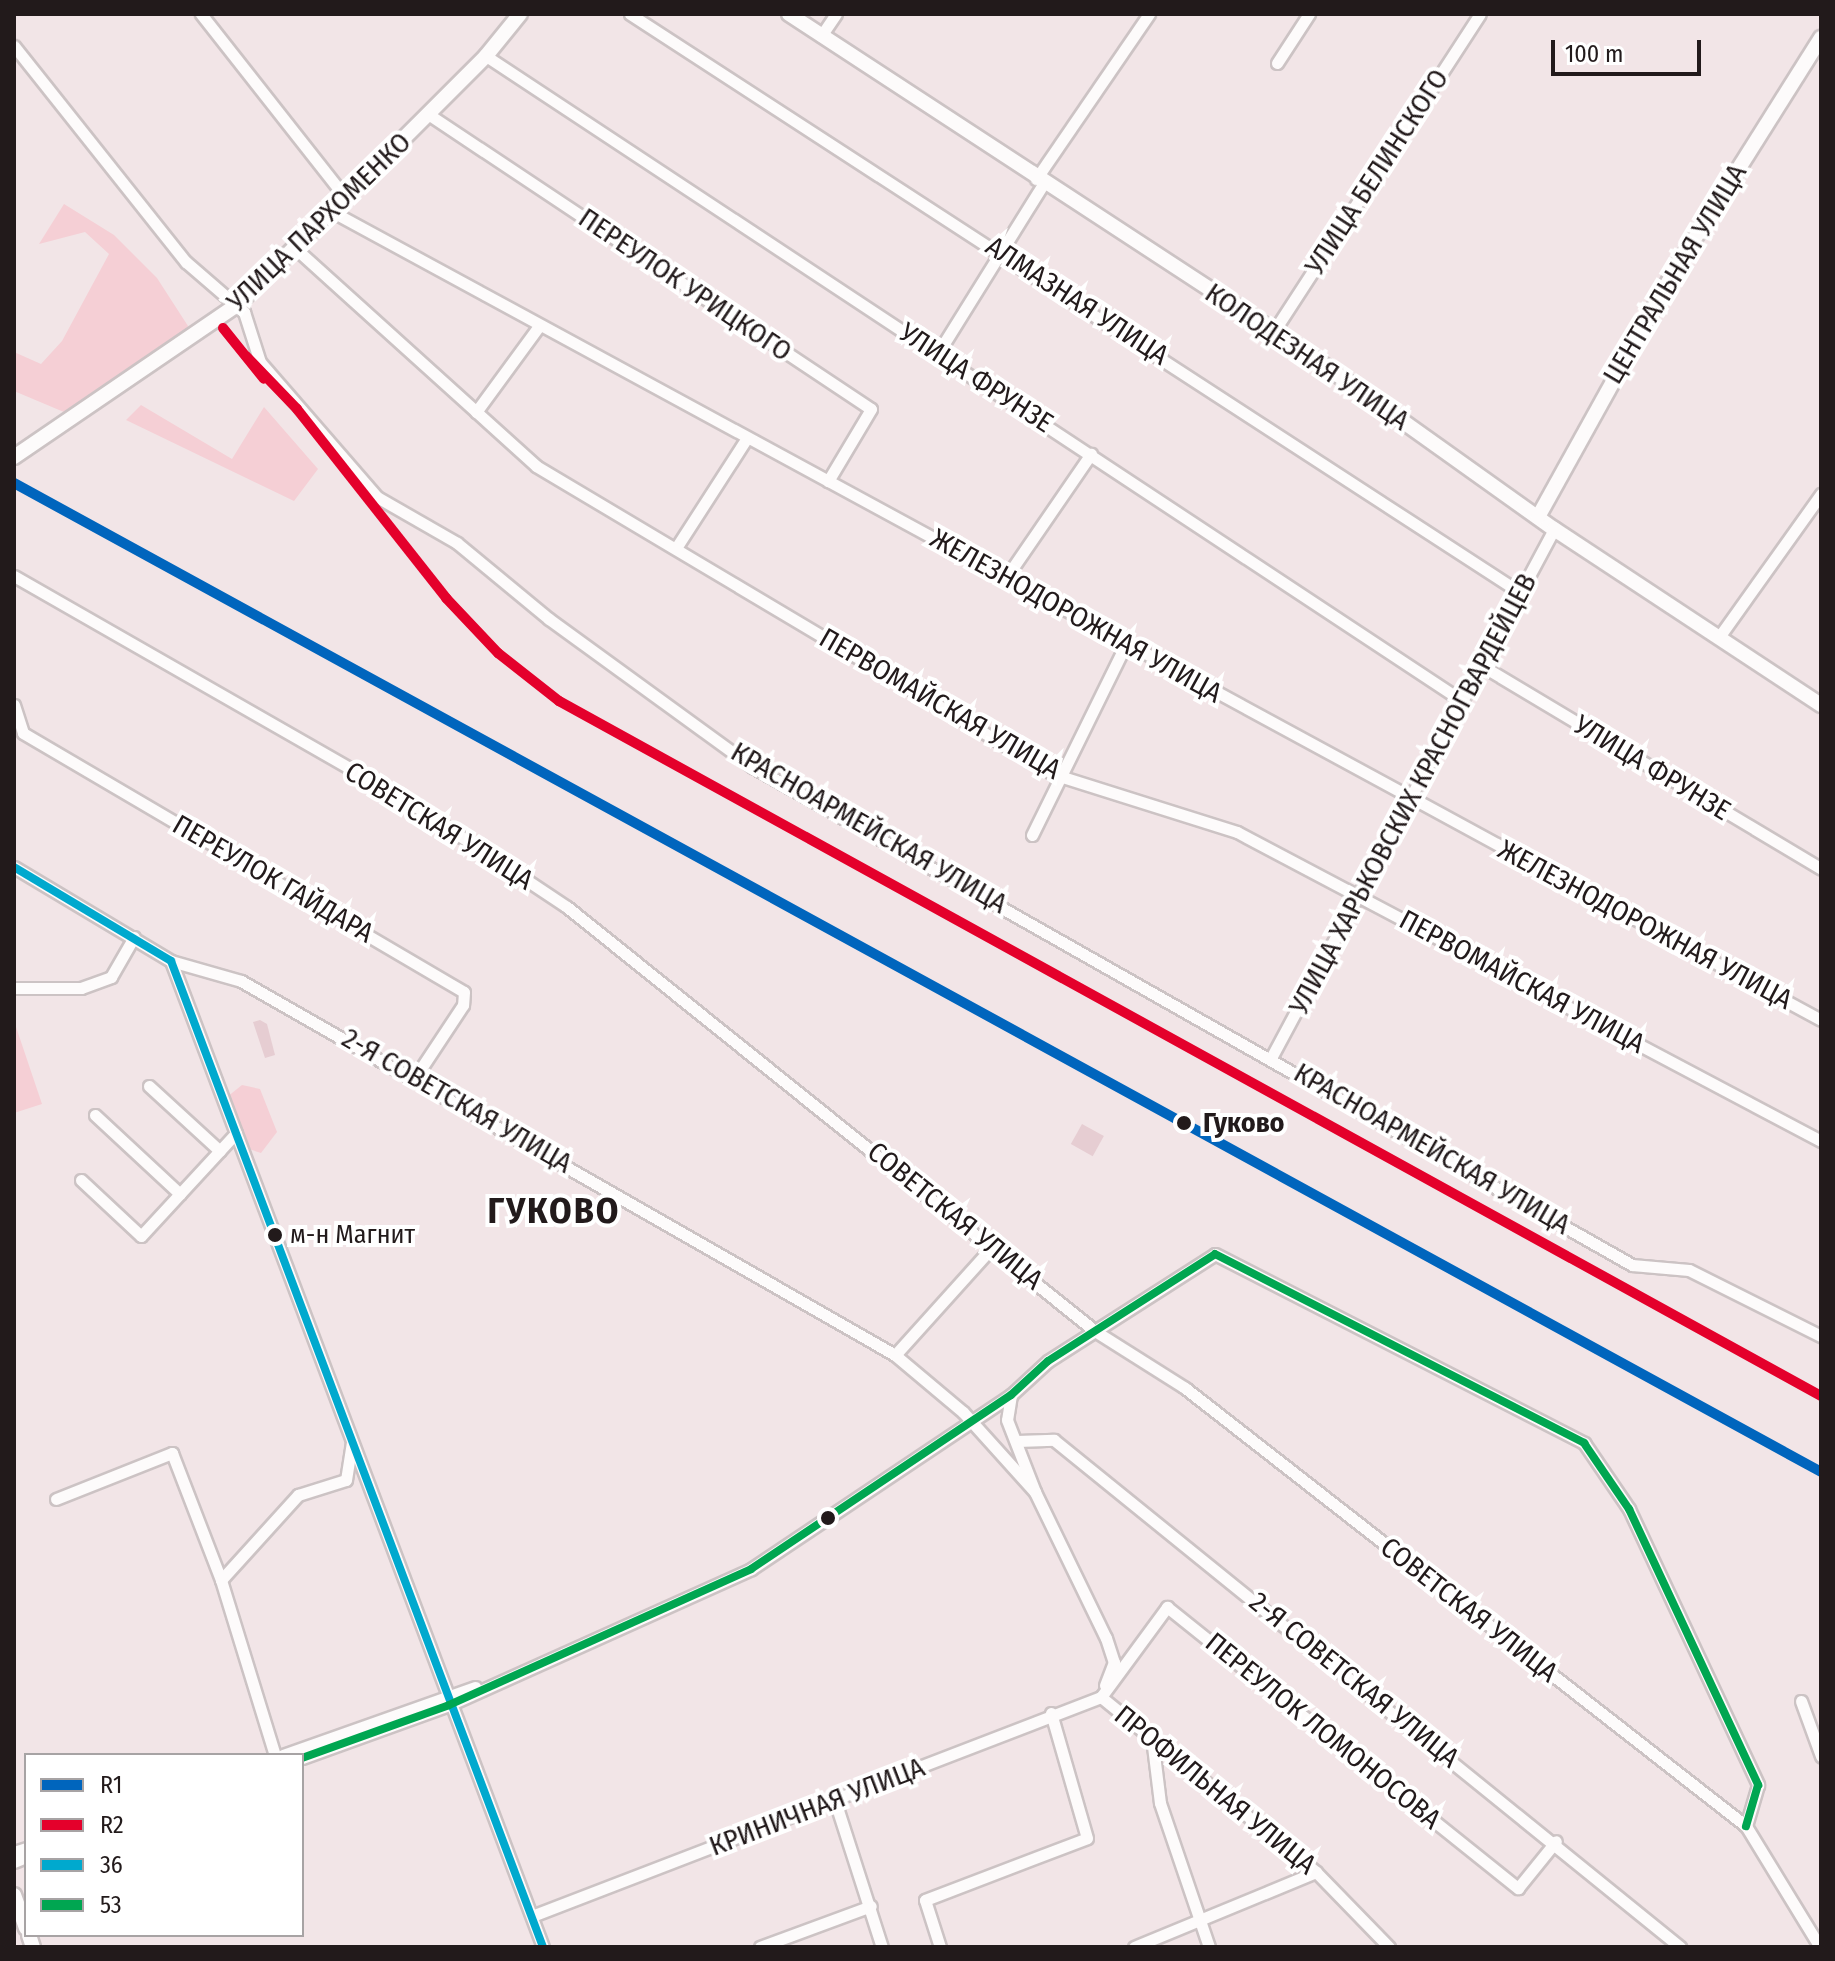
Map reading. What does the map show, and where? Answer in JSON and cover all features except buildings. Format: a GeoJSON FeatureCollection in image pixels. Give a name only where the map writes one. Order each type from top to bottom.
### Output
{"type":"FeatureCollection","features":[{"type":"Feature","properties":{"kind":"street"},"geometry":{"type":"LineString","coordinates":[[201,14],[344,196]]}},
{"type":"Feature","properties":{"kind":"street","name":"УЛИЦА ПАРХОМЕНКО"},"geometry":{"type":"LineString","coordinates":[[14,457],[237,305],[486,56],[520,14]]}},
{"type":"Feature","properties":{"kind":"street","name":"АЛМАЗНАЯ УЛИЦА"},"geometry":{"type":"LineString","coordinates":[[630,14],[1001,251],[1521,593]]}},
{"type":"Feature","properties":{"kind":"street","name":"КОЛОДЕЗНАЯ УЛИЦА"},"geometry":{"type":"LineString","coordinates":[[789,14],[1039,182],[1274,331],[1554,529],[1821,705]]}},
{"type":"Feature","properties":{"kind":"street"},"geometry":{"type":"LineString","coordinates":[[821,36],[836,14]]}},
{"type":"Feature","properties":{"kind":"street"},"geometry":{"type":"LineString","coordinates":[[938,353],[1039,182],[1149,14]]}},
{"type":"Feature","properties":{"kind":"street"},"geometry":{"type":"LineString","coordinates":[[1277,63],[1309,14]]}},
{"type":"Feature","properties":{"kind":"street","name":"УЛИЦА БЕЛИНСКОГО"},"geometry":{"type":"LineString","coordinates":[[1274,331],[1480,14]]}},
{"type":"Feature","properties":{"kind":"street","name":"ЦЕНТРАЛЬНАЯ УЛИЦА"},"geometry":{"type":"LineString","coordinates":[[1538,517],[1676,268],[1821,38]]}},
{"type":"Feature","properties":{"kind":"street","name":"КРАСНОАРМЕЙСКАЯ УЛИЦА"},"geometry":{"type":"LineString","coordinates":[[14,46],[186,262],[237,305],[252,323],[260,362],[377,497],[457,543],[549,619],[753,767],[1632,1265],[1689,1270],[1821,1336]]}},
{"type":"Feature","properties":{"kind":"street","name":"УЛИЦА ФРУНЗЕ"},"geometry":{"type":"LineString","coordinates":[[486,56],[1464,702]]}},
{"type":"Feature","properties":{"kind":"street","name":"ПЕРЕУЛОК УРИЦКОГО"},"geometry":{"type":"LineString","coordinates":[[428,114],[871,409],[828,481]]}},
{"type":"Feature","properties":{"kind":"street","name":"ЖЕЛЕЗНОДОРОЖНАЯ УЛИЦА"},"geometry":{"type":"LineString","coordinates":[[331,211],[1821,1020]]}},
{"type":"Feature","properties":{"kind":"street","name":"ПЕРВОМАЙСКАЯ УЛИЦА"},"geometry":{"type":"LineString","coordinates":[[295,248],[536,466],[1061,777],[1237,832],[1821,1141]]}},
{"type":"Feature","properties":{"kind":"street"},"geometry":{"type":"LineString","coordinates":[[476,412],[539,326]]}},
{"type":"Feature","properties":{"kind":"street"},"geometry":{"type":"LineString","coordinates":[[676,548],[747,438]]}},
{"type":"Feature","properties":{"kind":"street"},"geometry":{"type":"LineString","coordinates":[[1005,579],[1091,454]]}},
{"type":"Feature","properties":{"kind":"street"},"geometry":{"type":"LineString","coordinates":[[1719,637],[1821,494]]}},
{"type":"Feature","properties":{"kind":"street","name":"УЛИЦА ХАРЬКОВСКИХ КРАСНОГВАРДЕЙЦЕВ"},"geometry":{"type":"LineString","coordinates":[[1271,1058],[1484,667],[1554,529]]}},
{"type":"Feature","properties":{"kind":"street","name":"СОВЕТСКАЯ УЛИЦА"},"geometry":{"type":"LineString","coordinates":[[14,576],[415,806],[555,899],[994,1245],[1095,1331],[1185,1388],[1746,1826],[1820,1947]]}},
{"type":"Feature","properties":{"kind":"street"},"geometry":{"type":"LineString","coordinates":[[1032,835],[1126,644]]}},
{"type":"Feature","properties":{"kind":"street","name":"УЛИЦА ФРУНЗЕ"},"geometry":{"type":"LineString","coordinates":[[1484,667],[1821,869]]}},
{"type":"Feature","properties":{"kind":"street","name":"ПЕРЕУЛОК ГАЙДАРА"},"geometry":{"type":"LineString","coordinates":[[14,705],[23,733],[464,992],[463,1005],[416,1076]]}},
{"type":"Feature","properties":{"kind":"street","name":"2-Я СОВЕТСКАЯ УЛИЦА"},"geometry":{"type":"LineString","coordinates":[[14,867],[171,961],[241,981],[416,1076],[895,1355],[971,1421],[1035,1492]]}},
{"type":"Feature","properties":{"kind":"street"},"geometry":{"type":"LineString","coordinates":[[14,988],[81,988],[111,977],[134,937]]}},
{"type":"Feature","properties":{"kind":"street"},"geometry":{"type":"LineString","coordinates":[[171,961],[353,1439],[444,1693],[543,1947]]}},
{"type":"Feature","properties":{"kind":"street"},"geometry":{"type":"LineString","coordinates":[[149,1086],[220,1151]]}},
{"type":"Feature","properties":{"kind":"street"},"geometry":{"type":"LineString","coordinates":[[95,1115],[180,1194]]}},
{"type":"Feature","properties":{"kind":"street"},"geometry":{"type":"LineString","coordinates":[[81,1180],[141,1236],[236,1133]]}},
{"type":"Feature","properties":{"kind":"street"},"geometry":{"type":"LineString","coordinates":[[895,1355],[994,1245]]}},
{"type":"Feature","properties":{"kind":"street"},"geometry":{"type":"LineString","coordinates":[[304,1757],[449,1705],[484,1685],[615,1634],[751,1569],[1011,1395],[1095,1331],[1215,1254],[1584,1443],[1629,1509],[1758,1785],[1746,1826]]}},
{"type":"Feature","properties":{"kind":"street","name":"ПРОФИЛЬНАЯ УЛИЦА"},"geometry":{"type":"LineString","coordinates":[[1011,1395],[1007,1420],[1035,1492],[1106,1638],[1114,1662],[1101,1697],[1316,1872],[1389,1947]]}},
{"type":"Feature","properties":{"kind":"street"},"geometry":{"type":"LineString","coordinates":[[221,1580],[298,1495],[346,1480],[353,1439]]}},
{"type":"Feature","properties":{"kind":"street","name":"2-Я СОВЕТСКАЯ УЛИЦА"},"geometry":{"type":"LineString","coordinates":[[1017,1441],[1054,1440],[1556,1841],[1680,1947]]}},
{"type":"Feature","properties":{"kind":"street"},"geometry":{"type":"LineString","coordinates":[[56,1499],[172,1453],[221,1580],[274,1753]]}},
{"type":"Feature","properties":{"kind":"street","name":"ПЕРЕУЛОК ЛОМОНОСОВА"},"geometry":{"type":"LineString","coordinates":[[1101,1697],[1167,1607],[1518,1888],[1556,1841]]}},
{"type":"Feature","properties":{"kind":"street"},"geometry":{"type":"LineString","coordinates":[[288,1753],[444,1693],[484,1685]]}},
{"type":"Feature","properties":{"kind":"street","name":"КРИНИЧНАЯ УЛИЦА"},"geometry":{"type":"LineString","coordinates":[[532,1916],[835,1801],[1051,1713],[1101,1697]]}},
{"type":"Feature","properties":{"kind":"street"},"geometry":{"type":"LineString","coordinates":[[1801,1701],[1821,1756]]}},
{"type":"Feature","properties":{"kind":"street"},"geometry":{"type":"LineString","coordinates":[[940,1947],[925,1900],[1087,1838],[1051,1713]]}},
{"type":"Feature","properties":{"kind":"street"},"geometry":{"type":"LineString","coordinates":[[1152,1738],[1160,1803],[1209,1947]]}},
{"type":"Feature","properties":{"kind":"street"},"geometry":{"type":"LineString","coordinates":[[835,1801],[882,1947]]}},
{"type":"Feature","properties":{"kind":"street"},"geometry":{"type":"LineString","coordinates":[[1134,1947],[1200,1923],[1316,1872]]}},
{"type":"Feature","properties":{"kind":"street"},"geometry":{"type":"LineString","coordinates":[[14,1895],[24,1922]]}},
{"type":"Feature","properties":{"kind":"street"},"geometry":{"type":"LineString","coordinates":[[760,1947],[871,1906]]}},
{"type":"Feature","properties":{"kind":"shaded area"},"geometry":{"type":"Polygon","coordinates":[[[64,204],[114,235],[157,278],[188,326],[183,340],[71,415],[14,391],[14,352],[41,364],[62,341],[109,254],[85,232],[39,244],[64,204]]]}},
{"type":"Feature","properties":{"kind":"shaded area"},"geometry":{"type":"Polygon","coordinates":[[[141,405],[232,459],[264,407],[318,469],[294,501],[126,420],[141,405]]]}},
{"type":"Feature","properties":{"kind":"shaded area"},"geometry":{"type":"Polygon","coordinates":[[[14,1021],[42,1104],[14,1113],[14,1021]]]}},
{"type":"Feature","properties":{"kind":"shaded area"},"geometry":{"type":"Polygon","coordinates":[[[242,1085],[260,1089],[277,1132],[261,1153],[246,1148],[227,1097],[242,1085]]]}},
{"type":"Feature","properties":{"kind":"transit line","name":"R2"},"geometry":{"type":"LineString","coordinates":[[223,328],[264,379]]}},
{"type":"Feature","properties":{"kind":"transit line","name":"R2"},"geometry":{"type":"LineString","coordinates":[[246,356],[297,409],[446,598],[498,653],[559,701],[1821,1396]]}},
{"type":"Feature","properties":{"kind":"transit line","name":"R1"},"geometry":{"type":"LineString","coordinates":[[14,483],[1821,1472]]}},
{"type":"Feature","properties":{"kind":"transit line","name":"36"},"geometry":{"type":"LineString","coordinates":[[14,867],[171,961],[543,1947]]}},
{"type":"Feature","properties":{"kind":"transit line","name":"53"},"geometry":{"type":"LineString","coordinates":[[304,1757],[449,1705],[751,1569],[1011,1395],[1048,1361],[1215,1254],[1584,1443],[1629,1509],[1758,1785],[1746,1826]]}},
{"type":"Feature","properties":{"kind":"place","name":"Гуково"},"geometry":{"type":"Point","coordinates":[1184,1123]}},
{"type":"Feature","properties":{"kind":"place","name":"м-н Магнит"},"geometry":{"type":"Point","coordinates":[275,1235]}},
{"type":"Feature","properties":{"kind":"district","name":"ГУКОВО"},"geometry":{"type":"Point","coordinates":[554,1212]}}]}
